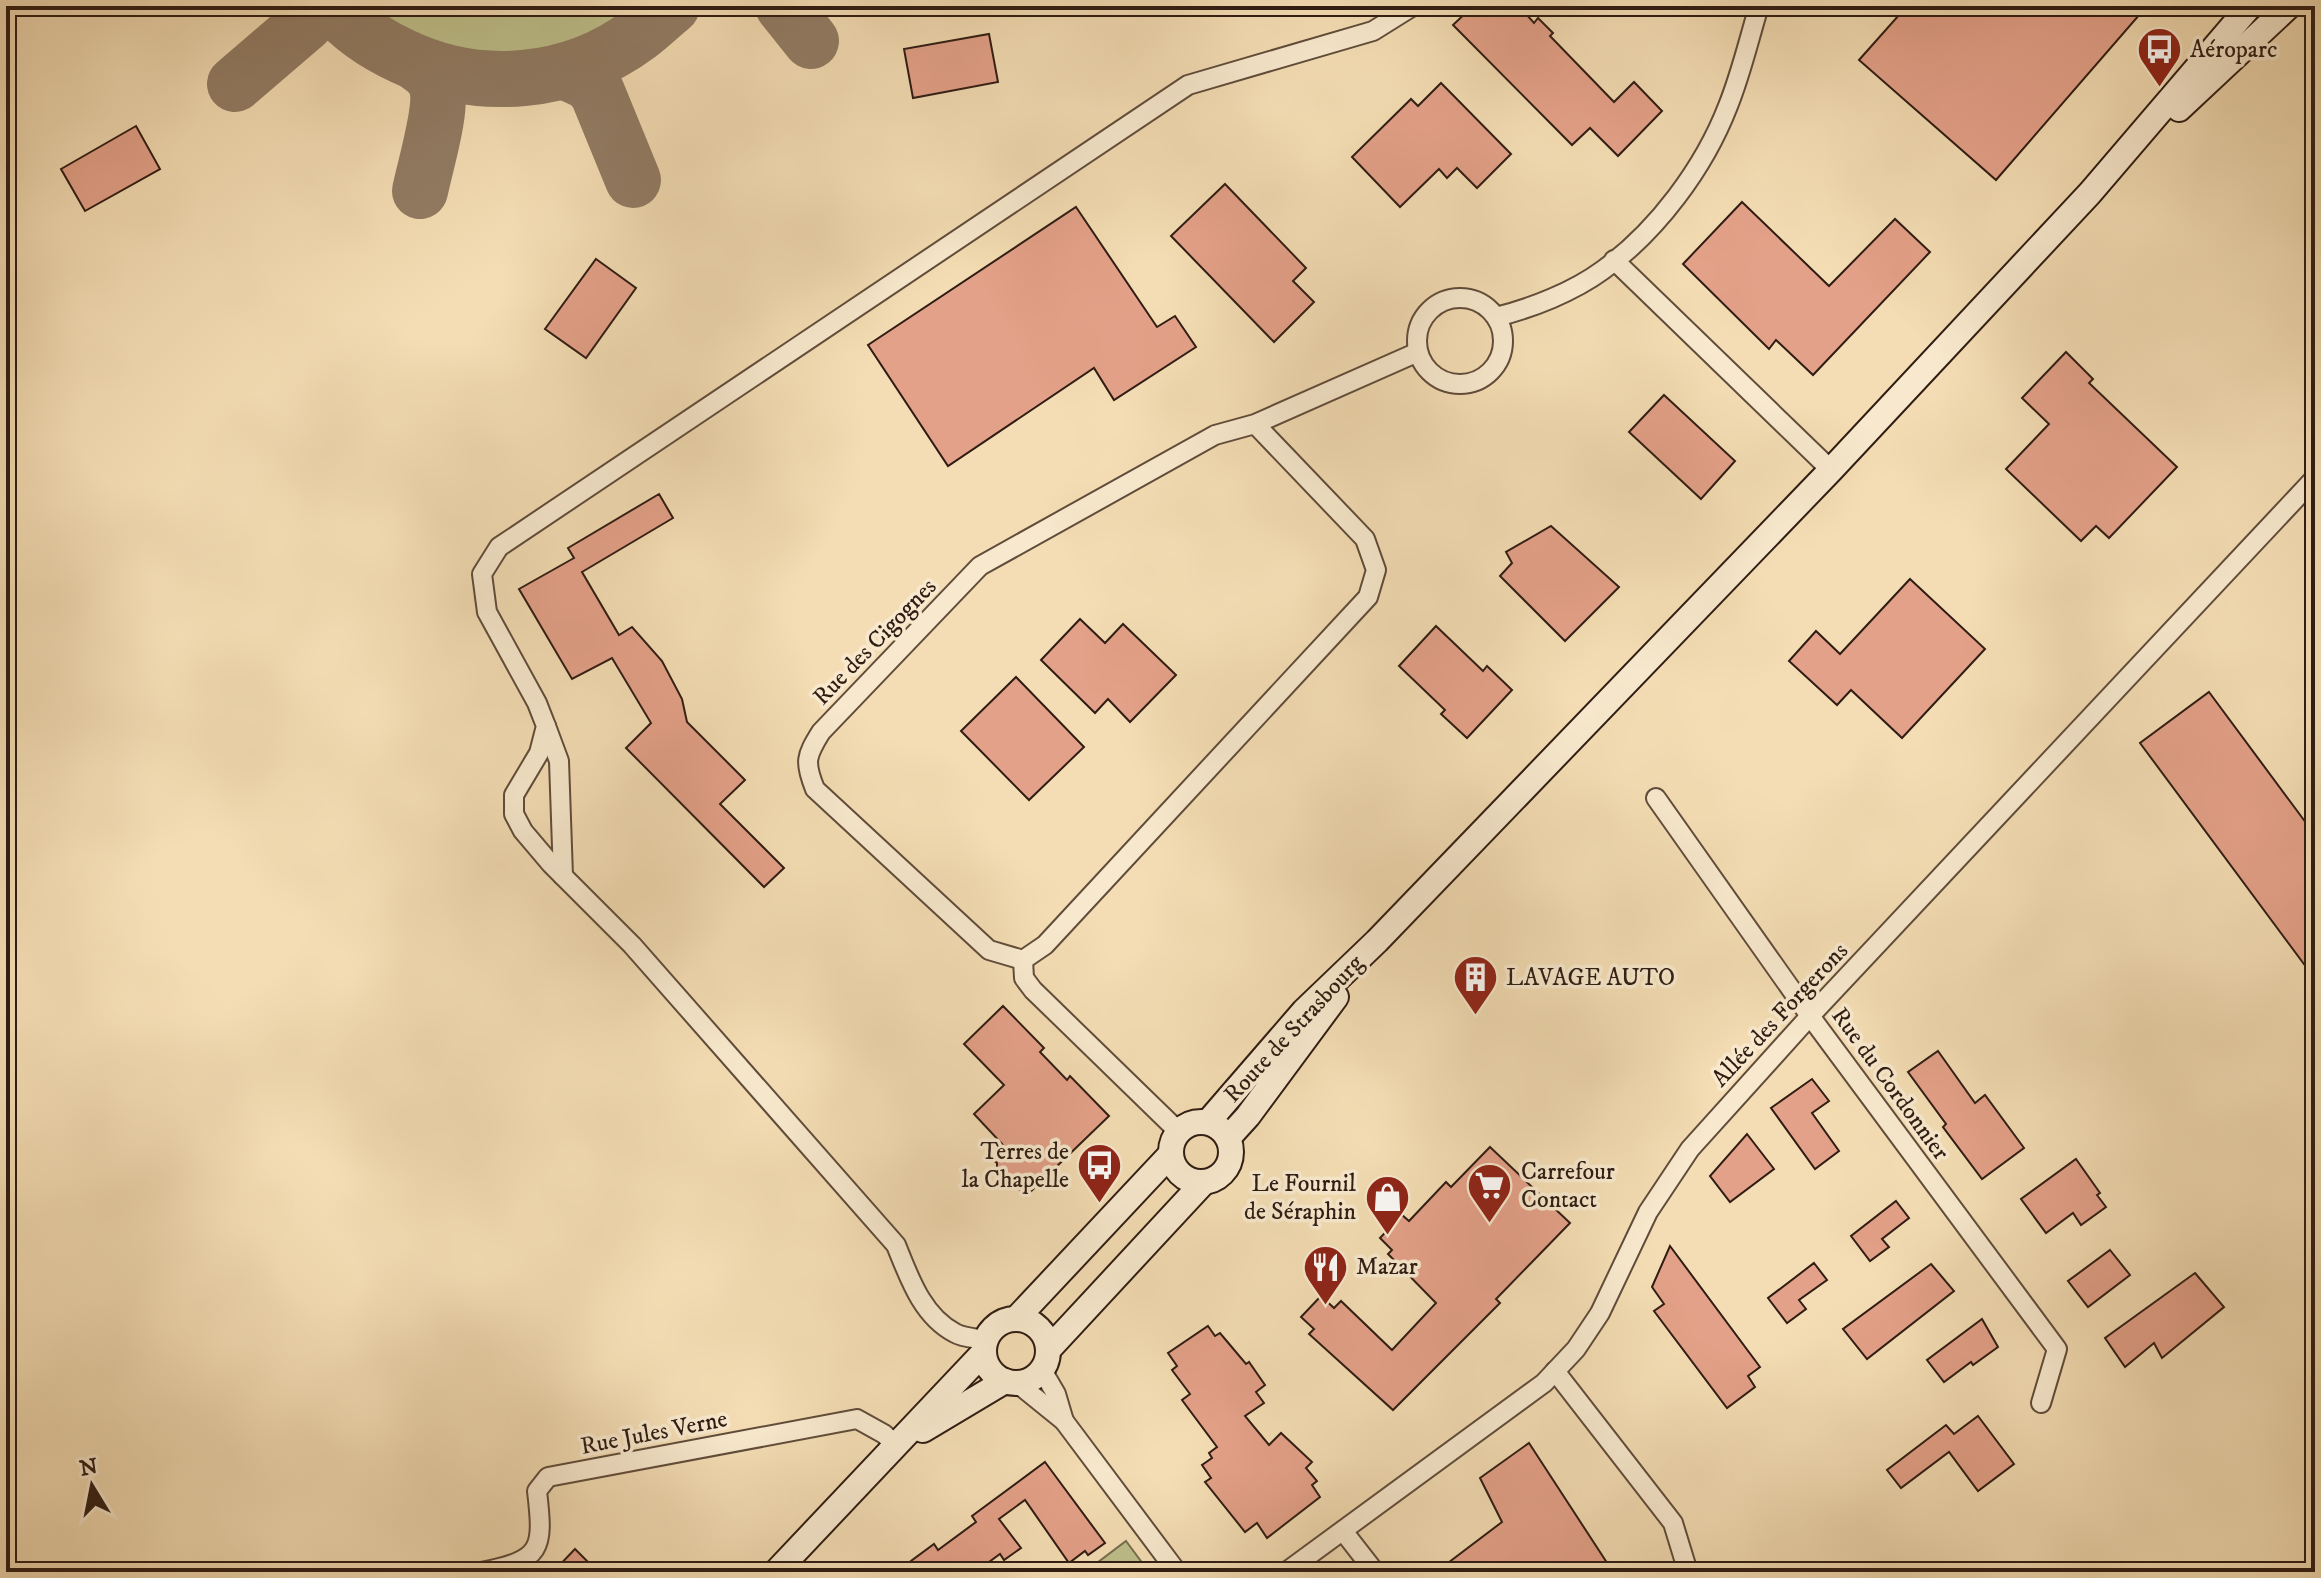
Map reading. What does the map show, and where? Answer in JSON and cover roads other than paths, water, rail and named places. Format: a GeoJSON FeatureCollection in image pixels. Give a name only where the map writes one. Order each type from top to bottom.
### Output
{"type":"FeatureCollection","features":[{"type":"Feature","properties":{"kind":"main road"},"geometry":{"type":"LineString","coordinates":[[1377,941],[1831,470],[2090,193],[2250,6]]}},
{"type":"Feature","properties":{"kind":"main road"},"geometry":{"type":"LineString","coordinates":[[2090,193],[2289,6]]}},
{"type":"Feature","properties":{"kind":"main road","name":"Route de Strasbourg"},"geometry":{"type":"LineString","coordinates":[[1208,1122],[1304,1011],[1377,941]]}},
{"type":"Feature","properties":{"kind":"main road","name":"Route de Strasbourg"},"geometry":{"type":"LineString","coordinates":[[1228,1138],[1248,1116],[1377,941]]}},
{"type":"Feature","properties":{"kind":"main road"},"geometry":{"type":"LineString","coordinates":[[776,1572],[897,1446],[985,1346],[997,1325],[1016,1319],[1191,1123],[1208,1122],[1228,1138],[1231,1148],[1228,1167],[1213,1180],[1203,1183],[1026,1381],[1011,1382],[897,1446]]}},
{"type":"Feature","properties":{"kind":"main road"},"geometry":{"type":"LineString","coordinates":[[1174,1143],[1178,1172],[1185,1178],[1203,1183]]}},
{"type":"Feature","properties":{"kind":"main road"},"geometry":{"type":"LineString","coordinates":[[1016,1319],[1035,1325],[1046,1341],[1045,1360]]}},
{"type":"Feature","properties":{"kind":"main road"},"geometry":{"type":"LineString","coordinates":[[985,1346],[990,1370],[1011,1382]]}},
{"type":"Feature","properties":{"kind":"street"},"geometry":{"type":"LineString","coordinates":[[563,876],[559,761],[537,703],[487,612],[482,574],[499,547],[1188,85],[1373,31],[1413,6]]}},
{"type":"Feature","properties":{"kind":"street"},"geometry":{"type":"LineString","coordinates":[[1496,317],[1520,311],[1601,271],[1658,217],[1690,176],[1715,135],[1729,104],[1759,6]]}},
{"type":"Feature","properties":{"kind":"street"},"geometry":{"type":"LineString","coordinates":[[1614,260],[1831,470]]}},
{"type":"Feature","properties":{"kind":"street"},"geometry":{"type":"LineString","coordinates":[[1454,298],[1466,298],[1478,302],[1496,317],[1503,346],[1498,361],[1489,373],[1476,381],[1462,384],[1434,376],[1424,366],[1418,352],[1417,338],[1420,323],[1428,311],[1454,298]]}},
{"type":"Feature","properties":{"kind":"street","name":"Rue des Cigognes"},"geometry":{"type":"LineString","coordinates":[[1023,960],[989,950],[815,789],[807,770],[808,753],[821,732],[980,566],[1215,435],[1255,424],[1418,352]]}},
{"type":"Feature","properties":{"kind":"street"},"geometry":{"type":"LineString","coordinates":[[1174,1143],[1033,990],[1024,978],[1023,960],[1045,945],[1088,902],[1368,597],[1376,570],[1365,539],[1255,424]]}},
{"type":"Feature","properties":{"kind":"street","name":"Allée des Forgerons"},"geometry":{"type":"LineString","coordinates":[[1286,1572],[1494,1422],[1544,1383],[1576,1349],[1600,1313],[1648,1212],[1690,1149],[1810,1016],[2315,478]]}},
{"type":"Feature","properties":{"kind":"street"},"geometry":{"type":"LineString","coordinates":[[546,726],[539,753],[514,795],[514,814],[523,831],[632,945],[896,1245],[915,1291],[940,1323],[957,1335],[985,1346]]}},
{"type":"Feature","properties":{"kind":"street","name":"Rue du Cordonnier"},"geometry":{"type":"LineString","coordinates":[[1656,798],[1810,1016],[2057,1349],[2041,1403]]}},
{"type":"Feature","properties":{"kind":"street"},"geometry":{"type":"LineString","coordinates":[[1045,1360],[1064,1421]]}},
{"type":"Feature","properties":{"kind":"street"},"geometry":{"type":"LineString","coordinates":[[1555,1371],[1673,1523],[1688,1572]]}},
{"type":"Feature","properties":{"kind":"street"},"geometry":{"type":"LineString","coordinates":[[1011,1382],[1064,1421],[1177,1572]]}},
{"type":"Feature","properties":{"kind":"street","name":"Rue Jules Verne"},"geometry":{"type":"LineString","coordinates":[[481,1572],[515,1565],[531,1555],[540,1539],[537,1491],[548,1477],[857,1419],[884,1434],[897,1446]]}},
{"type":"Feature","properties":{"kind":"street"},"geometry":{"type":"LineString","coordinates":[[1343,1531],[1375,1572]]}},
{"type":"Feature","properties":{"kind":"place","name":"Aéroparc"},"geometry":{"type":"Point","coordinates":[2159,89]}},
{"type":"Feature","properties":{"kind":"place","name":"LAVAGE AUTO"},"geometry":{"type":"Point","coordinates":[1475,1017]}},
{"type":"Feature","properties":{"kind":"place","name":"Terres de la Chapelle"},"geometry":{"type":"Point","coordinates":[1100,1205]}},
{"type":"Feature","properties":{"kind":"place","name":"Carrefour Contact"},"geometry":{"type":"Point","coordinates":[1490,1225]}},
{"type":"Feature","properties":{"kind":"place","name":"Le Fournil de Séraphin"},"geometry":{"type":"Point","coordinates":[1387,1237]}},
{"type":"Feature","properties":{"kind":"place","name":"Mazar"},"geometry":{"type":"Point","coordinates":[1325,1306]}}]}
